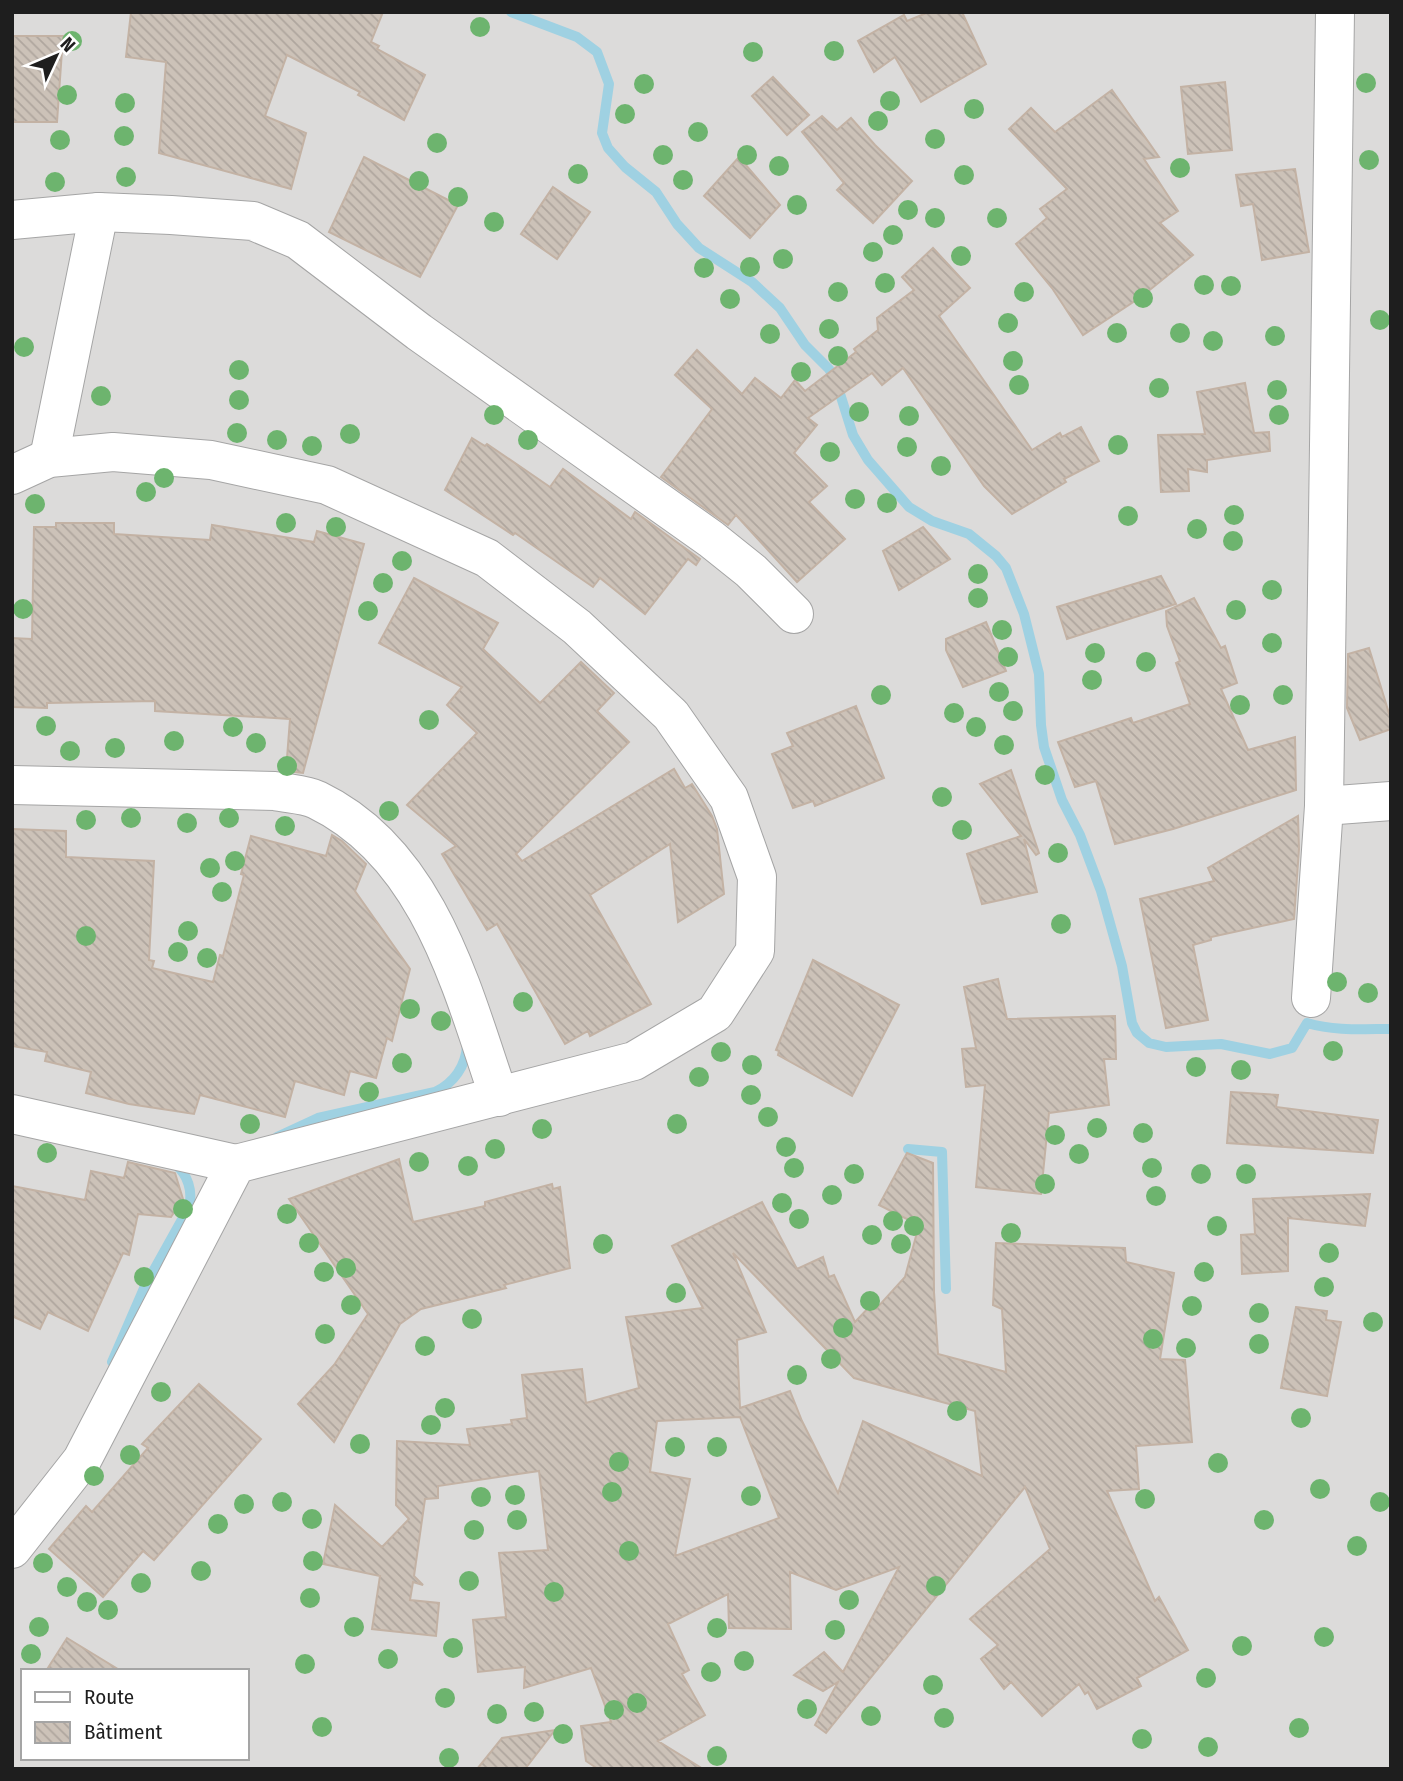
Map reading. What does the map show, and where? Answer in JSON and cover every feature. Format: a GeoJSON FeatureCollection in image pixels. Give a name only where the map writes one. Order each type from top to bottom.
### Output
{"type":"FeatureCollection","features":[{"type":"Feature","properties":{"kind":"street"},"geometry":{"type":"LineString","coordinates":[[1311,999],[1324,806],[1335,12]]}},
{"type":"Feature","properties":{"kind":"street"},"geometry":{"type":"LineString","coordinates":[[49,458],[99,212]]}},
{"type":"Feature","properties":{"kind":"street"},"geometry":{"type":"LineString","coordinates":[[12,220],[99,212],[253,221],[298,240],[419,332],[711,539],[751,571],[794,614]]}},
{"type":"Feature","properties":{"kind":"street"},"geometry":{"type":"LineString","coordinates":[[12,475],[49,458],[113,452],[211,460],[327,485],[487,558],[577,627],[671,715],[729,798],[757,877],[755,951],[715,1013],[634,1061],[236,1164],[12,1114]]}},
{"type":"Feature","properties":{"kind":"street"},"geometry":{"type":"LineString","coordinates":[[12,785],[275,791],[314,799],[359,825],[398,866],[453,962],[499,1097]]}},
{"type":"Feature","properties":{"kind":"street"},"geometry":{"type":"LineString","coordinates":[[1324,806],[1391,801]]}},
{"type":"Feature","properties":{"kind":"street"},"geometry":{"type":"LineString","coordinates":[[12,1549],[82,1460],[236,1164]]}},
{"type":"Feature","properties":{"kind":"shaded area"},"geometry":{"type":"Polygon","coordinates":[[[12,12],[1391,12],[1391,1769],[12,1769],[12,12]]]}},
{"type":"Feature","properties":{"kind":"building"},"geometry":{"type":"Polygon","coordinates":[[[131,12],[383,12],[371,42],[379,46],[377,49],[425,75],[404,120],[358,95],[360,92],[287,55],[265,116],[306,133],[291,189],[159,153],[166,62],[126,57],[131,12]]]}},
{"type":"Feature","properties":{"kind":"building"},"geometry":{"type":"Polygon","coordinates":[[[929,12],[962,12],[986,64],[921,102],[895,57],[874,72],[858,41],[904,15],[907,21],[929,12]]]}},
{"type":"Feature","properties":{"kind":"building"},"geometry":{"type":"Polygon","coordinates":[[[12,36],[63,36],[57,122],[12,122],[12,36]]]}},
{"type":"Feature","properties":{"kind":"building"},"geometry":{"type":"Polygon","coordinates":[[[773,77],[809,115],[787,135],[752,96],[773,77]]]}},
{"type":"Feature","properties":{"kind":"building"},"geometry":{"type":"Polygon","coordinates":[[[1225,82],[1232,150],[1188,154],[1181,87],[1225,82]]]}},
{"type":"Feature","properties":{"kind":"building"},"geometry":{"type":"Polygon","coordinates":[[[1112,90],[1159,157],[1144,159],[1178,211],[1160,223],[1193,255],[1141,297],[1083,335],[1052,288],[1016,244],[1047,218],[1040,209],[1067,189],[1009,129],[1031,108],[1055,132],[1112,90]]]}},
{"type":"Feature","properties":{"kind":"building"},"geometry":{"type":"Polygon","coordinates":[[[822,116],[837,130],[851,118],[912,181],[873,223],[837,190],[844,183],[802,132],[822,116]]]}},
{"type":"Feature","properties":{"kind":"building"},"geometry":{"type":"Polygon","coordinates":[[[364,157],[458,205],[420,277],[329,232],[364,157]]]}},
{"type":"Feature","properties":{"kind":"building"},"geometry":{"type":"Polygon","coordinates":[[[739,157],[780,205],[750,238],[704,196],[739,157]]]}},
{"type":"Feature","properties":{"kind":"building"},"geometry":{"type":"Polygon","coordinates":[[[1295,169],[1309,252],[1262,260],[1253,204],[1241,206],[1236,175],[1295,169]]]}},
{"type":"Feature","properties":{"kind":"building"},"geometry":{"type":"Polygon","coordinates":[[[553,187],[590,212],[557,259],[521,234],[553,187]]]}},
{"type":"Feature","properties":{"kind":"building"},"geometry":{"type":"Polygon","coordinates":[[[933,248],[970,288],[939,316],[1032,450],[1060,433],[1062,437],[1081,427],[1099,461],[1064,479],[1066,482],[1012,514],[984,486],[903,368],[882,385],[872,373],[808,418],[817,425],[794,453],[827,486],[809,502],[845,539],[797,582],[736,515],[728,525],[661,477],[712,409],[675,375],[697,350],[742,394],[755,378],[781,398],[795,380],[805,391],[856,352],[854,349],[878,330],[877,318],[914,290],[902,277],[933,248]]]}},
{"type":"Feature","properties":{"kind":"building"},"geometry":{"type":"Polygon","coordinates":[[[1245,383],[1254,433],[1269,432],[1270,451],[1207,460],[1207,472],[1188,469],[1189,491],[1161,492],[1158,435],[1205,434],[1197,392],[1245,383]]]}},
{"type":"Feature","properties":{"kind":"building"},"geometry":{"type":"Polygon","coordinates":[[[472,438],[485,446],[487,444],[550,487],[563,469],[631,519],[635,512],[700,559],[696,565],[688,559],[645,614],[600,578],[593,587],[515,533],[513,535],[445,490],[472,438]]]}},
{"type":"Feature","properties":{"kind":"building"},"geometry":{"type":"Polygon","coordinates":[[[56,523],[114,523],[114,534],[210,540],[212,525],[314,542],[317,531],[364,544],[303,773],[286,771],[290,719],[155,711],[155,701],[47,703],[47,708],[12,707],[12,638],[32,639],[34,527],[56,527],[56,523]]]}},
{"type":"Feature","properties":{"kind":"building"},"geometry":{"type":"Polygon","coordinates":[[[923,527],[950,559],[899,590],[883,551],[923,527]]]}},
{"type":"Feature","properties":{"kind":"building"},"geometry":{"type":"Polygon","coordinates":[[[1161,576],[1176,604],[1067,639],[1057,607],[1161,576]]]}},
{"type":"Feature","properties":{"kind":"building"},"geometry":{"type":"Polygon","coordinates":[[[414,578],[498,623],[483,649],[540,703],[581,662],[614,693],[597,711],[629,742],[516,854],[522,861],[674,769],[685,788],[692,784],[717,829],[724,894],[678,922],[670,844],[590,895],[651,1004],[590,1036],[588,1031],[565,1044],[497,924],[487,930],[442,854],[456,846],[407,805],[477,733],[447,705],[462,687],[379,643],[414,578]]]}},
{"type":"Feature","properties":{"kind":"building"},"geometry":{"type":"Polygon","coordinates":[[[1194,598],[1221,648],[1225,646],[1237,683],[1221,689],[1248,750],[1295,737],[1296,790],[1173,829],[1115,844],[1096,781],[1075,787],[1058,742],[1131,718],[1133,723],[1190,704],[1176,663],[1180,661],[1167,626],[1166,611],[1194,598]]]}},
{"type":"Feature","properties":{"kind":"building"},"geometry":{"type":"Polygon","coordinates":[[[986,622],[1006,671],[963,687],[946,650],[946,639],[986,622]]]}},
{"type":"Feature","properties":{"kind":"building"},"geometry":{"type":"Polygon","coordinates":[[[1369,648],[1391,720],[1391,729],[1360,740],[1347,708],[1348,654],[1369,648]]]}},
{"type":"Feature","properties":{"kind":"building"},"geometry":{"type":"Polygon","coordinates":[[[856,706],[884,778],[815,806],[813,801],[793,808],[772,754],[793,746],[787,733],[856,706]]]}},
{"type":"Feature","properties":{"kind":"building"},"geometry":{"type":"Polygon","coordinates":[[[1011,770],[1039,853],[1036,855],[1024,839],[1037,892],[982,904],[967,854],[1021,836],[980,784],[1011,770]]]}},
{"type":"Feature","properties":{"kind":"building"},"geometry":{"type":"Polygon","coordinates":[[[1298,816],[1299,849],[1294,919],[1211,937],[1211,940],[1193,945],[1208,1020],[1166,1028],[1140,899],[1214,881],[1208,868],[1298,816]]]}},
{"type":"Feature","properties":{"kind":"building"},"geometry":{"type":"Polygon","coordinates":[[[12,829],[66,831],[66,857],[154,861],[149,960],[154,961],[152,968],[213,982],[220,955],[223,956],[251,836],[326,856],[332,835],[342,841],[366,864],[355,891],[410,969],[392,1041],[387,1038],[376,1078],[350,1071],[344,1095],[295,1081],[285,1117],[200,1095],[194,1114],[129,1104],[86,1093],[91,1072],[45,1061],[47,1052],[12,1046],[12,829]]]}},
{"type":"Feature","properties":{"kind":"building"},"geometry":{"type":"Polygon","coordinates":[[[813,960],[899,1005],[852,1096],[778,1055],[779,1051],[776,1050],[813,960]]]}},
{"type":"Feature","properties":{"kind":"building"},"geometry":{"type":"Polygon","coordinates":[[[998,979],[1007,1019],[1115,1016],[1116,1059],[1104,1059],[1109,1105],[1049,1113],[1041,1194],[976,1187],[985,1085],[966,1087],[962,1049],[976,1048],[964,987],[998,979]]]}},
{"type":"Feature","properties":{"kind":"building"},"geometry":{"type":"Polygon","coordinates":[[[1231,1092],[1278,1095],[1276,1107],[1378,1120],[1373,1153],[1227,1143],[1231,1092]]]}},
{"type":"Feature","properties":{"kind":"building"},"geometry":{"type":"Polygon","coordinates":[[[907,1153],[933,1163],[934,1292],[938,1354],[1006,1372],[1002,1309],[993,1305],[996,1243],[1125,1248],[1126,1262],[1174,1273],[1160,1359],[1185,1360],[1192,1442],[1136,1446],[1139,1489],[1107,1491],[1155,1601],[1159,1597],[1188,1650],[1137,1678],[1141,1686],[1097,1709],[1088,1692],[1085,1694],[1079,1684],[1042,1716],[1011,1682],[1004,1689],[981,1659],[998,1645],[970,1619],[1050,1549],[1025,1487],[826,1733],[815,1725],[838,1682],[823,1691],[794,1675],[824,1652],[843,1672],[899,1567],[836,1590],[790,1572],[791,1629],[729,1628],[728,1594],[668,1624],[689,1670],[682,1674],[705,1715],[658,1741],[703,1769],[598,1769],[586,1761],[581,1726],[611,1722],[591,1668],[524,1688],[525,1667],[478,1672],[473,1620],[506,1617],[499,1553],[548,1550],[539,1471],[438,1486],[438,1498],[425,1499],[414,1576],[423,1585],[413,1582],[410,1600],[439,1603],[436,1636],[372,1629],[380,1576],[323,1564],[335,1505],[382,1547],[409,1519],[396,1505],[397,1441],[470,1445],[467,1429],[512,1424],[511,1420],[527,1418],[522,1375],[582,1369],[586,1403],[639,1388],[626,1317],[703,1308],[672,1246],[762,1202],[797,1269],[823,1257],[829,1277],[834,1275],[855,1322],[871,1305],[876,1309],[905,1277],[919,1225],[879,1205],[907,1153]],[[733,1253],[766,1332],[737,1340],[740,1408],[790,1391],[838,1493],[863,1421],[982,1476],[975,1411],[854,1378],[733,1253]],[[740,1417],[657,1421],[650,1472],[690,1479],[675,1556],[779,1518],[740,1417]]]}},
{"type":"Feature","properties":{"kind":"building"},"geometry":{"type":"Polygon","coordinates":[[[399,1159],[413,1222],[485,1206],[485,1202],[552,1184],[553,1189],[560,1187],[570,1268],[504,1285],[506,1288],[421,1309],[400,1324],[334,1442],[298,1404],[334,1365],[368,1314],[289,1199],[399,1159]]]}},
{"type":"Feature","properties":{"kind":"building"},"geometry":{"type":"Polygon","coordinates":[[[128,1162],[175,1173],[183,1199],[171,1217],[138,1214],[129,1255],[123,1253],[88,1331],[48,1312],[40,1329],[12,1316],[12,1186],[85,1200],[91,1171],[124,1178],[128,1162]]]}},
{"type":"Feature","properties":{"kind":"building"},"geometry":{"type":"Polygon","coordinates":[[[1370,1194],[1365,1226],[1288,1218],[1288,1271],[1242,1274],[1241,1235],[1255,1234],[1253,1199],[1370,1194]]]}},
{"type":"Feature","properties":{"kind":"building"},"geometry":{"type":"Polygon","coordinates":[[[1296,1307],[1327,1311],[1326,1320],[1341,1322],[1327,1396],[1281,1388],[1296,1307]]]}},
{"type":"Feature","properties":{"kind":"building"},"geometry":{"type":"Polygon","coordinates":[[[199,1384],[261,1439],[154,1560],[143,1551],[103,1597],[49,1549],[86,1506],[92,1512],[148,1448],[142,1444],[199,1384]]]}},
{"type":"Feature","properties":{"kind":"building"},"geometry":{"type":"Polygon","coordinates":[[[67,1638],[118,1669],[47,1669],[67,1638]]]}},
{"type":"Feature","properties":{"kind":"building"},"geometry":{"type":"Polygon","coordinates":[[[555,1730],[525,1769],[477,1769],[502,1738],[555,1730]]]}},
{"type":"Feature","properties":{"kind":"waterway"},"geometry":{"type":"LineString","coordinates":[[511,12],[577,37],[597,52],[609,84],[602,133],[608,148],[625,167],[656,192],[677,224],[699,248],[752,282],[780,308],[805,345],[829,369],[836,381],[853,435],[868,460],[909,507],[932,521],[969,534],[1006,568],[1024,614],[1039,674],[1044,747],[1062,800],[1080,835],[1101,891],[1122,966],[1132,1023],[1137,1033],[1149,1043],[1166,1047],[1221,1044],[1270,1054],[1292,1048],[1307,1023],[1338,1028],[1391,1029]]}},
{"type":"Feature","properties":{"kind":"waterway"},"geometry":{"type":"LineString","coordinates":[[277,1137],[318,1118],[435,1092],[448,1084],[458,1073],[467,1045]]}},
{"type":"Feature","properties":{"kind":"waterway"},"geometry":{"type":"LineString","coordinates":[[908,1149],[942,1152],[946,1289]]}},
{"type":"Feature","properties":{"kind":"waterway"},"geometry":{"type":"LineString","coordinates":[[112,1362],[145,1286],[189,1207],[188,1184],[175,1164]]}}]}
